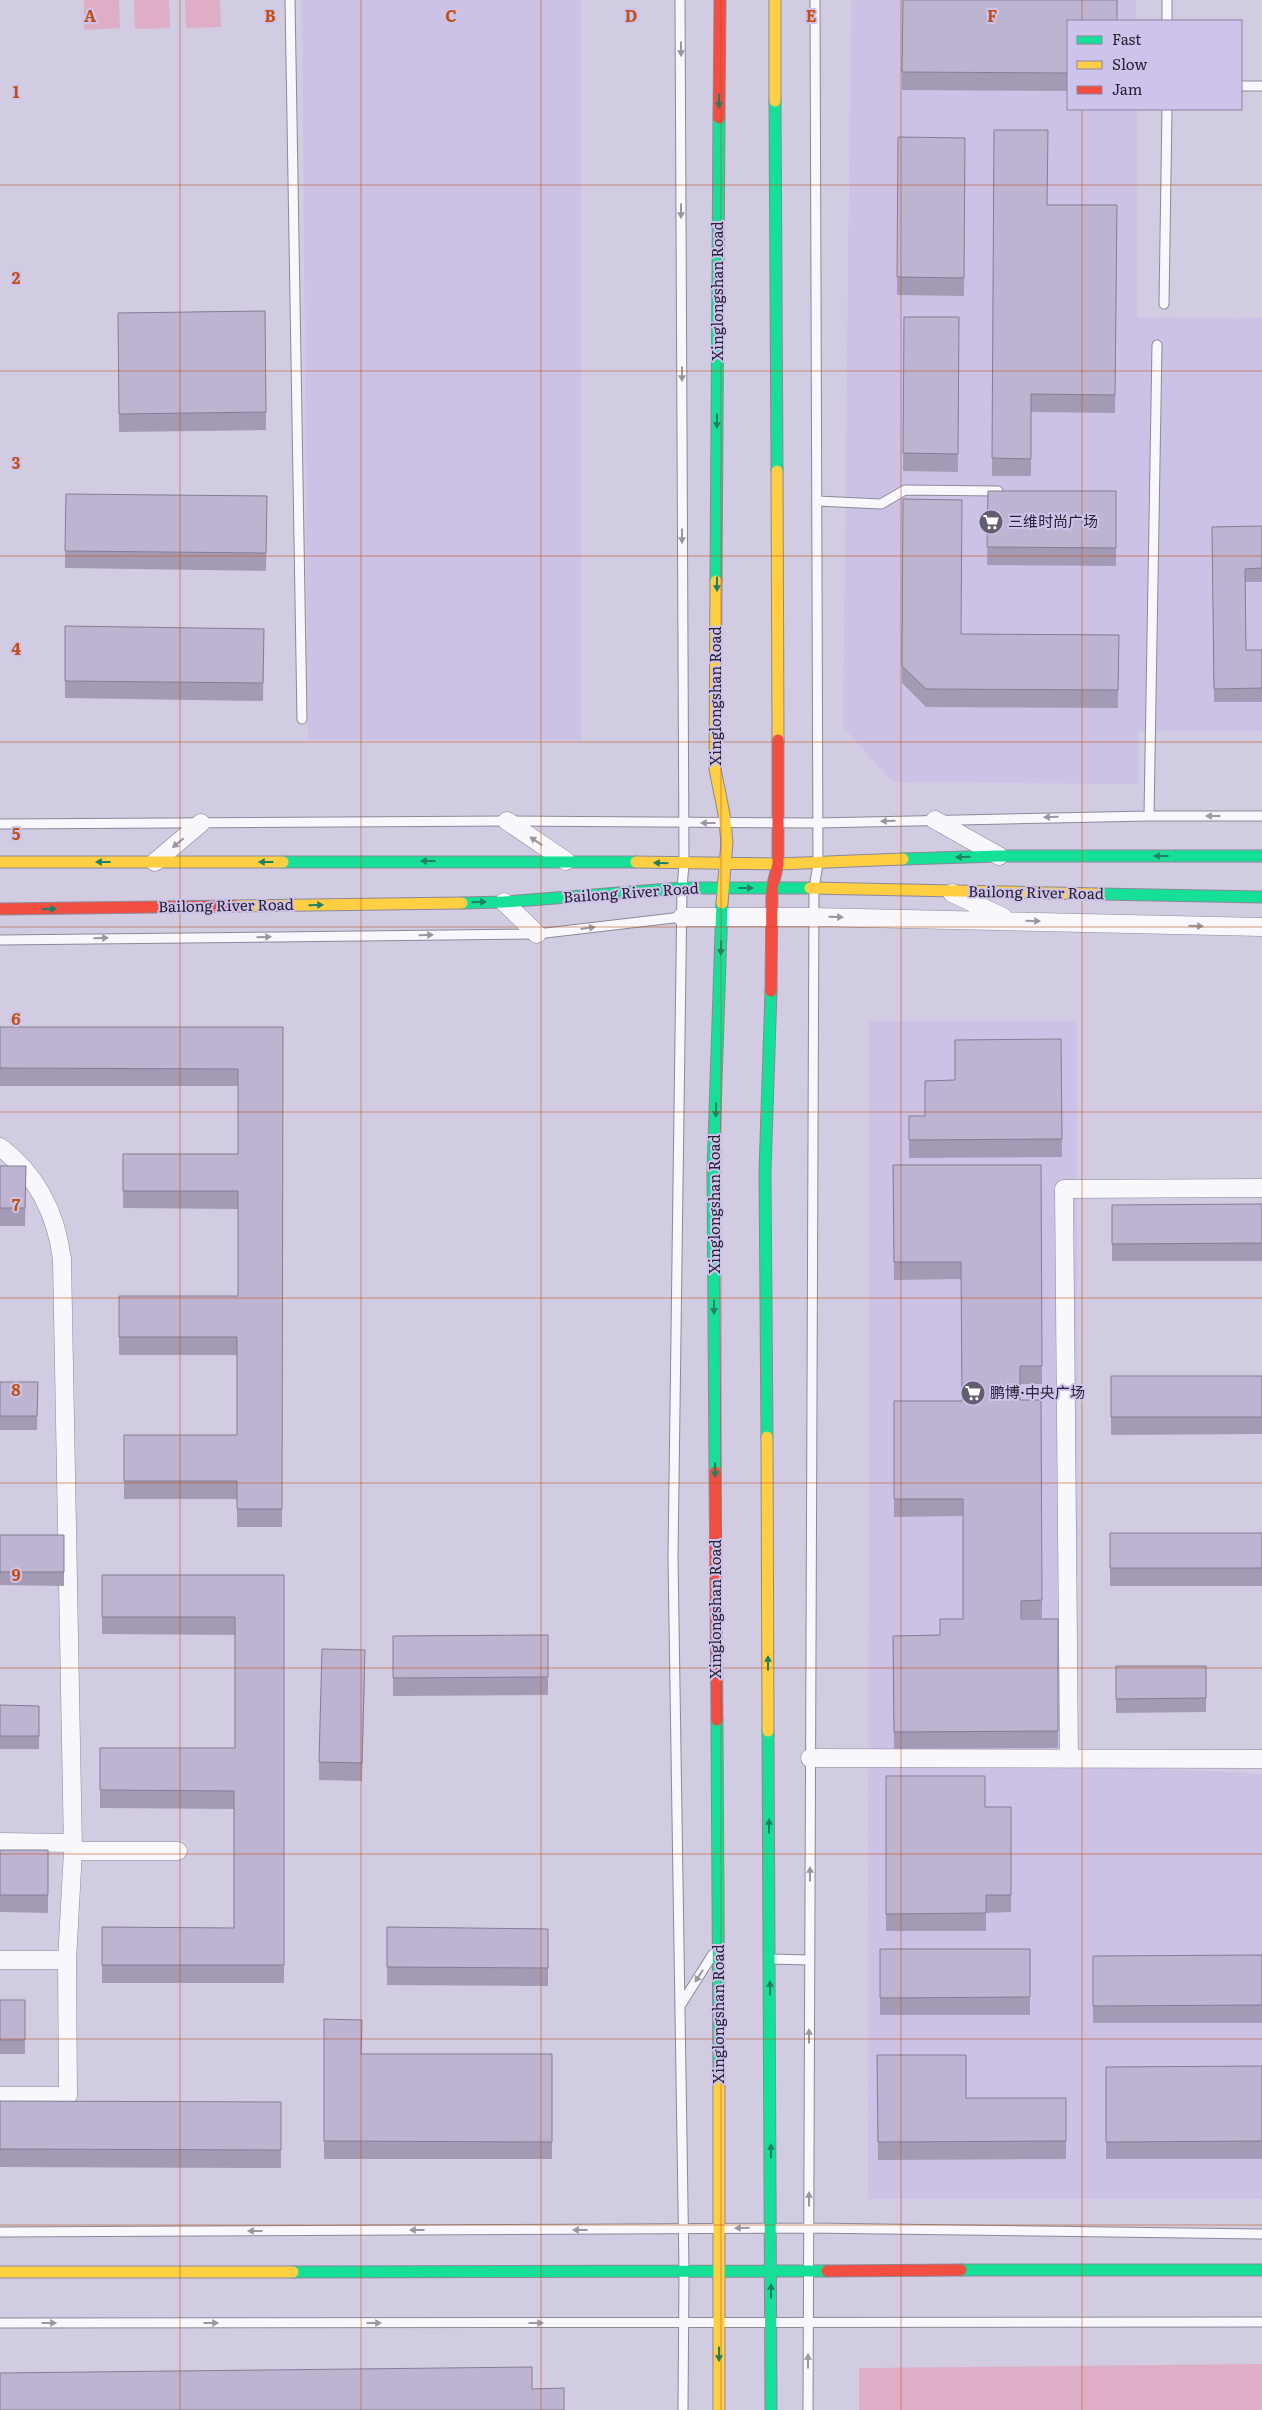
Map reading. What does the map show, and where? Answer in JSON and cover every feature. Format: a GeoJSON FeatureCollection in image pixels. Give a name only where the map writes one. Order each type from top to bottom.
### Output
{"type":"FeatureCollection","features":[{"type":"Feature","properties":{"kind":"street","name":"Xinglongshan Road"},"geometry":{"type":"LineString","coordinates":[[719,2410],[720,2229],[714,1171],[722,888],[727,864],[727,823],[716,769],[720,0]]}},
{"type":"Feature","properties":{"kind":"street"},"geometry":{"type":"LineString","coordinates":[[770,2410],[770,1959],[765,1171],[772,888],[778,864],[775,0]]}},
{"type":"Feature","properties":{"kind":"street"},"geometry":{"type":"LineString","coordinates":[[935,820],[999,856]]}},
{"type":"Feature","properties":{"kind":"street"},"geometry":{"type":"LineString","coordinates":[[507,821],[566,861]]}},
{"type":"Feature","properties":{"kind":"street"},"geometry":{"type":"LineString","coordinates":[[155,862],[201,823]]}},
{"type":"Feature","properties":{"kind":"street","name":"Bailong River Road"},"geometry":{"type":"LineString","coordinates":[[0,862],[566,861],[684,864],[818,864],[999,856],[1262,856]]}},
{"type":"Feature","properties":{"kind":"street","name":"Bailong River Road"},"geometry":{"type":"LineString","coordinates":[[0,909],[504,902],[682,888],[814,888],[1262,897]]}},
{"type":"Feature","properties":{"kind":"street"},"geometry":{"type":"LineString","coordinates":[[949,892],[1010,920]]}},
{"type":"Feature","properties":{"kind":"street"},"geometry":{"type":"LineString","coordinates":[[504,902],[537,934]]}},
{"type":"Feature","properties":{"kind":"street"},"geometry":{"type":"LineString","coordinates":[[1242,927],[1262,915]]}},
{"type":"Feature","properties":{"kind":"street","name":"Bailong River Road"},"geometry":{"type":"LineString","coordinates":[[682,917],[1010,920],[1262,927]]}},
{"type":"Feature","properties":{"kind":"street"},"geometry":{"type":"LineString","coordinates":[[0,1147],[24,1169],[47,1202],[54,1221],[62,1259],[73,1847],[67,1960],[68,2096],[0,2096]]}},
{"type":"Feature","properties":{"kind":"street"},"geometry":{"type":"LineString","coordinates":[[1068,1758],[1064,1189],[1262,1188]]}},
{"type":"Feature","properties":{"kind":"street"},"geometry":{"type":"LineString","coordinates":[[810,1758],[1262,1759]]}},
{"type":"Feature","properties":{"kind":"street"},"geometry":{"type":"LineString","coordinates":[[0,1842],[178,1851]]}},
{"type":"Feature","properties":{"kind":"street"},"geometry":{"type":"LineString","coordinates":[[0,1960],[67,1960]]}},
{"type":"Feature","properties":{"kind":"street"},"geometry":{"type":"LineString","coordinates":[[0,2272],[1262,2270]]}},
{"type":"Feature","properties":{"kind":"lane"},"geometry":{"type":"LineString","coordinates":[[290,0],[302,718]]}},
{"type":"Feature","properties":{"kind":"lane"},"geometry":{"type":"LineString","coordinates":[[680,0],[684,864],[682,888],[673,1557],[684,2270],[683,2410]]}},
{"type":"Feature","properties":{"kind":"lane"},"geometry":{"type":"LineString","coordinates":[[808,2410],[814,888],[818,864],[815,0]]}},
{"type":"Feature","properties":{"kind":"lane"},"geometry":{"type":"LineString","coordinates":[[1167,0],[1167,20]]}},
{"type":"Feature","properties":{"kind":"lane"},"geometry":{"type":"LineString","coordinates":[[1242,86],[1262,86]]}},
{"type":"Feature","properties":{"kind":"lane"},"geometry":{"type":"LineString","coordinates":[[1164,304],[1167,110]]}},
{"type":"Feature","properties":{"kind":"lane"},"geometry":{"type":"LineString","coordinates":[[1149,816],[1157,345]]}},
{"type":"Feature","properties":{"kind":"lane"},"geometry":{"type":"LineString","coordinates":[[817,501],[881,504],[906,490],[1005,491]]}},
{"type":"Feature","properties":{"kind":"lane"},"geometry":{"type":"LineString","coordinates":[[0,824],[507,821],[818,823],[1149,816],[1262,816]]}},
{"type":"Feature","properties":{"kind":"lane"},"geometry":{"type":"LineString","coordinates":[[0,940],[537,934],[682,917]]}},
{"type":"Feature","properties":{"kind":"lane"},"geometry":{"type":"LineString","coordinates":[[680,2006],[718,1946]]}},
{"type":"Feature","properties":{"kind":"lane"},"geometry":{"type":"LineString","coordinates":[[770,1959],[810,1960]]}},
{"type":"Feature","properties":{"kind":"lane"},"geometry":{"type":"LineString","coordinates":[[0,2232],[808,2228],[1262,2234]]}},
{"type":"Feature","properties":{"kind":"lane"},"geometry":{"type":"LineString","coordinates":[[0,2323],[1262,2322]]}},
{"type":"Feature","properties":{"kind":"shaded area"},"geometry":{"type":"Polygon","coordinates":[[[84,0],[119,0],[120,28],[84,30],[84,0]]]}},
{"type":"Feature","properties":{"kind":"shaded area"},"geometry":{"type":"Polygon","coordinates":[[[134,0],[169,0],[170,28],[135,29],[134,0]]]}},
{"type":"Feature","properties":{"kind":"shaded area"},"geometry":{"type":"Polygon","coordinates":[[[185,0],[220,0],[221,27],[186,28],[185,0]]]}},
{"type":"Feature","properties":{"kind":"shaded area"},"geometry":{"type":"Polygon","coordinates":[[[302,0],[581,0],[581,740],[308,740],[302,0]]]}},
{"type":"Feature","properties":{"kind":"shaded area","name":"三维时尚广场"},"geometry":{"type":"Polygon","coordinates":[[[851,0],[1136,0],[1136,20],[1067,20],[1067,110],[1137,110],[1137,317],[1262,318],[1262,731],[1138,731],[1138,784],[892,782],[843,727],[851,0]]]}},
{"type":"Feature","properties":{"kind":"shaded area"},"geometry":{"type":"Polygon","coordinates":[[[869,1021],[1077,1021],[1078,1765],[1262,1774],[1262,2199],[868,2199],[869,1021]]]}},
{"type":"Feature","properties":{"kind":"shaded area"},"geometry":{"type":"Polygon","coordinates":[[[1262,2364],[1262,2410],[859,2410],[859,2368],[1262,2364]]]}},
{"type":"Feature","properties":{"kind":"building"},"geometry":{"type":"Polygon","coordinates":[[[903,0],[1117,0],[1117,20],[1067,20],[1067,73],[902,72],[903,0]]]}},
{"type":"Feature","properties":{"kind":"building"},"geometry":{"type":"Polygon","coordinates":[[[994,130],[1048,130],[1047,205],[1117,205],[1115,395],[1031,394],[1031,459],[992,458],[994,130]]]}},
{"type":"Feature","properties":{"kind":"building"},"geometry":{"type":"Polygon","coordinates":[[[898,137],[965,138],[964,278],[897,277],[898,137]]]}},
{"type":"Feature","properties":{"kind":"building"},"geometry":{"type":"Polygon","coordinates":[[[265,311],[266,412],[119,414],[118,313],[265,311]]]}},
{"type":"Feature","properties":{"kind":"building"},"geometry":{"type":"Polygon","coordinates":[[[904,317],[959,317],[958,454],[903,453],[904,317]]]}},
{"type":"Feature","properties":{"kind":"building"},"geometry":{"type":"Polygon","coordinates":[[[988,491],[1116,491],[1116,548],[987,547],[988,491]]]}},
{"type":"Feature","properties":{"kind":"building"},"geometry":{"type":"Polygon","coordinates":[[[66,494],[267,496],[266,553],[65,551],[66,494]]]}},
{"type":"Feature","properties":{"kind":"building"},"geometry":{"type":"Polygon","coordinates":[[[903,499],[962,500],[961,634],[1119,635],[1118,690],[926,689],[902,666],[903,499]]]}},
{"type":"Feature","properties":{"kind":"building"},"geometry":{"type":"Polygon","coordinates":[[[1262,526],[1262,568],[1245,569],[1246,650],[1262,650],[1262,688],[1214,689],[1212,527],[1262,526]]]}},
{"type":"Feature","properties":{"kind":"building"},"geometry":{"type":"Polygon","coordinates":[[[65,626],[264,629],[263,683],[65,681],[65,626]]]}},
{"type":"Feature","properties":{"kind":"building"},"geometry":{"type":"Polygon","coordinates":[[[0,1027],[283,1027],[282,1509],[237,1509],[237,1481],[124,1481],[124,1435],[237,1435],[237,1337],[119,1337],[119,1296],[238,1296],[238,1191],[123,1191],[123,1154],[238,1154],[238,1069],[0,1068],[0,1027]]]}},
{"type":"Feature","properties":{"kind":"building"},"geometry":{"type":"Polygon","coordinates":[[[1061,1039],[1062,1139],[909,1140],[909,1116],[925,1116],[925,1081],[955,1080],[955,1040],[1061,1039]]]}},
{"type":"Feature","properties":{"kind":"building"},"geometry":{"type":"Polygon","coordinates":[[[893,1165],[1041,1165],[1042,1366],[1020,1366],[1020,1400],[1041,1400],[1042,1600],[1021,1601],[1021,1619],[1058,1619],[1058,1731],[894,1732],[893,1636],[940,1635],[940,1619],[963,1619],[963,1499],[894,1499],[894,1401],[962,1401],[961,1262],[894,1262],[893,1165]]]}},
{"type":"Feature","properties":{"kind":"building"},"geometry":{"type":"Polygon","coordinates":[[[0,1166],[26,1166],[25,1208],[0,1208],[0,1166]]]}},
{"type":"Feature","properties":{"kind":"building"},"geometry":{"type":"Polygon","coordinates":[[[1262,1204],[1262,1243],[1112,1244],[1112,1205],[1262,1204]]]}},
{"type":"Feature","properties":{"kind":"building"},"geometry":{"type":"Polygon","coordinates":[[[1111,1376],[1262,1376],[1262,1417],[1111,1417],[1111,1376]]]}},
{"type":"Feature","properties":{"kind":"building"},"geometry":{"type":"Polygon","coordinates":[[[0,1382],[38,1382],[37,1416],[0,1416],[0,1382]]]}},
{"type":"Feature","properties":{"kind":"building"},"geometry":{"type":"Polygon","coordinates":[[[1110,1533],[1262,1533],[1262,1568],[1110,1568],[1110,1533]]]}},
{"type":"Feature","properties":{"kind":"building"},"geometry":{"type":"Polygon","coordinates":[[[0,1535],[64,1535],[64,1572],[0,1572],[0,1535]]]}},
{"type":"Feature","properties":{"kind":"building"},"geometry":{"type":"Polygon","coordinates":[[[102,1575],[284,1575],[284,1965],[102,1965],[102,1927],[234,1928],[234,1791],[100,1790],[100,1748],[235,1748],[235,1617],[102,1617],[102,1575]]]}},
{"type":"Feature","properties":{"kind":"building"},"geometry":{"type":"Polygon","coordinates":[[[548,1635],[548,1677],[393,1678],[393,1636],[548,1635]]]}},
{"type":"Feature","properties":{"kind":"building"},"geometry":{"type":"Polygon","coordinates":[[[322,1649],[365,1650],[362,1763],[319,1762],[322,1649]]]}},
{"type":"Feature","properties":{"kind":"building"},"geometry":{"type":"Polygon","coordinates":[[[1116,1666],[1206,1666],[1206,1698],[1116,1699],[1116,1666]]]}},
{"type":"Feature","properties":{"kind":"building"},"geometry":{"type":"Polygon","coordinates":[[[0,1705],[39,1706],[39,1736],[0,1736],[0,1705]]]}},
{"type":"Feature","properties":{"kind":"building"},"geometry":{"type":"Polygon","coordinates":[[[886,1776],[985,1776],[985,1807],[1011,1807],[1011,1895],[986,1895],[986,1913],[886,1914],[886,1776]]]}},
{"type":"Feature","properties":{"kind":"building"},"geometry":{"type":"Polygon","coordinates":[[[0,1850],[48,1850],[48,1895],[0,1895],[0,1850]]]}},
{"type":"Feature","properties":{"kind":"building"},"geometry":{"type":"Polygon","coordinates":[[[387,1927],[548,1929],[548,1968],[387,1967],[387,1927]]]}},
{"type":"Feature","properties":{"kind":"building"},"geometry":{"type":"Polygon","coordinates":[[[880,1949],[1030,1949],[1030,1997],[880,1998],[880,1949]]]}},
{"type":"Feature","properties":{"kind":"building"},"geometry":{"type":"Polygon","coordinates":[[[1262,1955],[1262,2005],[1093,2006],[1093,1956],[1262,1955]]]}},
{"type":"Feature","properties":{"kind":"building"},"geometry":{"type":"Polygon","coordinates":[[[0,2000],[25,2000],[25,2040],[0,2040],[0,2000]]]}},
{"type":"Feature","properties":{"kind":"building"},"geometry":{"type":"Polygon","coordinates":[[[324,2019],[362,2020],[361,2054],[552,2054],[552,2142],[324,2141],[324,2019]]]}},
{"type":"Feature","properties":{"kind":"building"},"geometry":{"type":"Polygon","coordinates":[[[877,2055],[966,2055],[966,2098],[1066,2098],[1066,2141],[878,2142],[877,2055]]]}},
{"type":"Feature","properties":{"kind":"building"},"geometry":{"type":"Polygon","coordinates":[[[1262,2066],[1262,2141],[1106,2142],[1106,2067],[1262,2066]]]}},
{"type":"Feature","properties":{"kind":"building"},"geometry":{"type":"Polygon","coordinates":[[[0,2101],[281,2102],[281,2150],[0,2149],[0,2101]]]}},
{"type":"Feature","properties":{"kind":"building"},"geometry":{"type":"Polygon","coordinates":[[[532,2367],[532,2389],[564,2388],[564,2410],[0,2410],[0,2373],[532,2367]]]}},
{"type":"Feature","properties":{"kind":"traffic: fast"},"geometry":{"type":"LineString","coordinates":[[775,101],[777,471]]}},
{"type":"Feature","properties":{"kind":"traffic: fast"},"geometry":{"type":"LineString","coordinates":[[716,581],[719,118]]}},
{"type":"Feature","properties":{"kind":"traffic: fast"},"geometry":{"type":"LineString","coordinates":[[903,859],[999,856],[1262,856]]}},
{"type":"Feature","properties":{"kind":"traffic: fast"},"geometry":{"type":"LineString","coordinates":[[283,862],[636,862]]}},
{"type":"Feature","properties":{"kind":"traffic: fast"},"geometry":{"type":"LineString","coordinates":[[462,903],[504,902],[682,888],[810,888]]}},
{"type":"Feature","properties":{"kind":"traffic: fast"},"geometry":{"type":"LineString","coordinates":[[1099,894],[1262,897]]}},
{"type":"Feature","properties":{"kind":"traffic: fast"},"geometry":{"type":"LineString","coordinates":[[715,1472],[713,1171],[722,903]]}},
{"type":"Feature","properties":{"kind":"traffic: fast"},"geometry":{"type":"LineString","coordinates":[[767,1437],[765,1171],[771,991]]}},
{"type":"Feature","properties":{"kind":"traffic: fast"},"geometry":{"type":"LineString","coordinates":[[717,1720],[719,2079]]}},
{"type":"Feature","properties":{"kind":"traffic: fast"},"geometry":{"type":"LineString","coordinates":[[768,1731],[771,2410]]}},
{"type":"Feature","properties":{"kind":"traffic: fast"},"geometry":{"type":"LineString","coordinates":[[961,2270],[1262,2270]]}},
{"type":"Feature","properties":{"kind":"traffic: fast"},"geometry":{"type":"LineString","coordinates":[[293,2272],[827,2271]]}},
{"type":"Feature","properties":{"kind":"traffic: slow"},"geometry":{"type":"LineString","coordinates":[[775,0],[775,101]]}},
{"type":"Feature","properties":{"kind":"traffic: slow"},"geometry":{"type":"LineString","coordinates":[[777,471],[778,740]]}},
{"type":"Feature","properties":{"kind":"traffic: slow"},"geometry":{"type":"LineString","coordinates":[[716,581],[715,769],[724,814],[727,842],[722,903]]}},
{"type":"Feature","properties":{"kind":"traffic: slow"},"geometry":{"type":"LineString","coordinates":[[636,862],[778,864],[903,859]]}},
{"type":"Feature","properties":{"kind":"traffic: slow"},"geometry":{"type":"LineString","coordinates":[[0,862],[283,862]]}},
{"type":"Feature","properties":{"kind":"traffic: slow"},"geometry":{"type":"LineString","coordinates":[[810,888],[1099,894]]}},
{"type":"Feature","properties":{"kind":"traffic: slow"},"geometry":{"type":"LineString","coordinates":[[235,906],[462,903]]}},
{"type":"Feature","properties":{"kind":"traffic: slow"},"geometry":{"type":"LineString","coordinates":[[767,1437],[768,1731]]}},
{"type":"Feature","properties":{"kind":"traffic: slow"},"geometry":{"type":"LineString","coordinates":[[719,2079],[719,2410]]}},
{"type":"Feature","properties":{"kind":"traffic: slow"},"geometry":{"type":"LineString","coordinates":[[0,2272],[293,2272]]}},
{"type":"Feature","properties":{"kind":"traffic: jam"},"geometry":{"type":"LineString","coordinates":[[719,118],[720,0]]}},
{"type":"Feature","properties":{"kind":"traffic: jam"},"geometry":{"type":"LineString","coordinates":[[771,991],[772,888],[778,864],[778,740]]}},
{"type":"Feature","properties":{"kind":"traffic: jam"},"geometry":{"type":"LineString","coordinates":[[0,909],[235,906]]}},
{"type":"Feature","properties":{"kind":"traffic: jam"},"geometry":{"type":"LineString","coordinates":[[715,1472],[717,1720]]}},
{"type":"Feature","properties":{"kind":"traffic: jam"},"geometry":{"type":"LineString","coordinates":[[827,2271],[961,2270]]}},
{"type":"Feature","properties":{"kind":"place","name":"三维时尚广场"},"geometry":{"type":"Point","coordinates":[991,522]}},
{"type":"Feature","properties":{"kind":"place","name":"鹏博·中央广场"},"geometry":{"type":"Point","coordinates":[973,1393]}}]}
